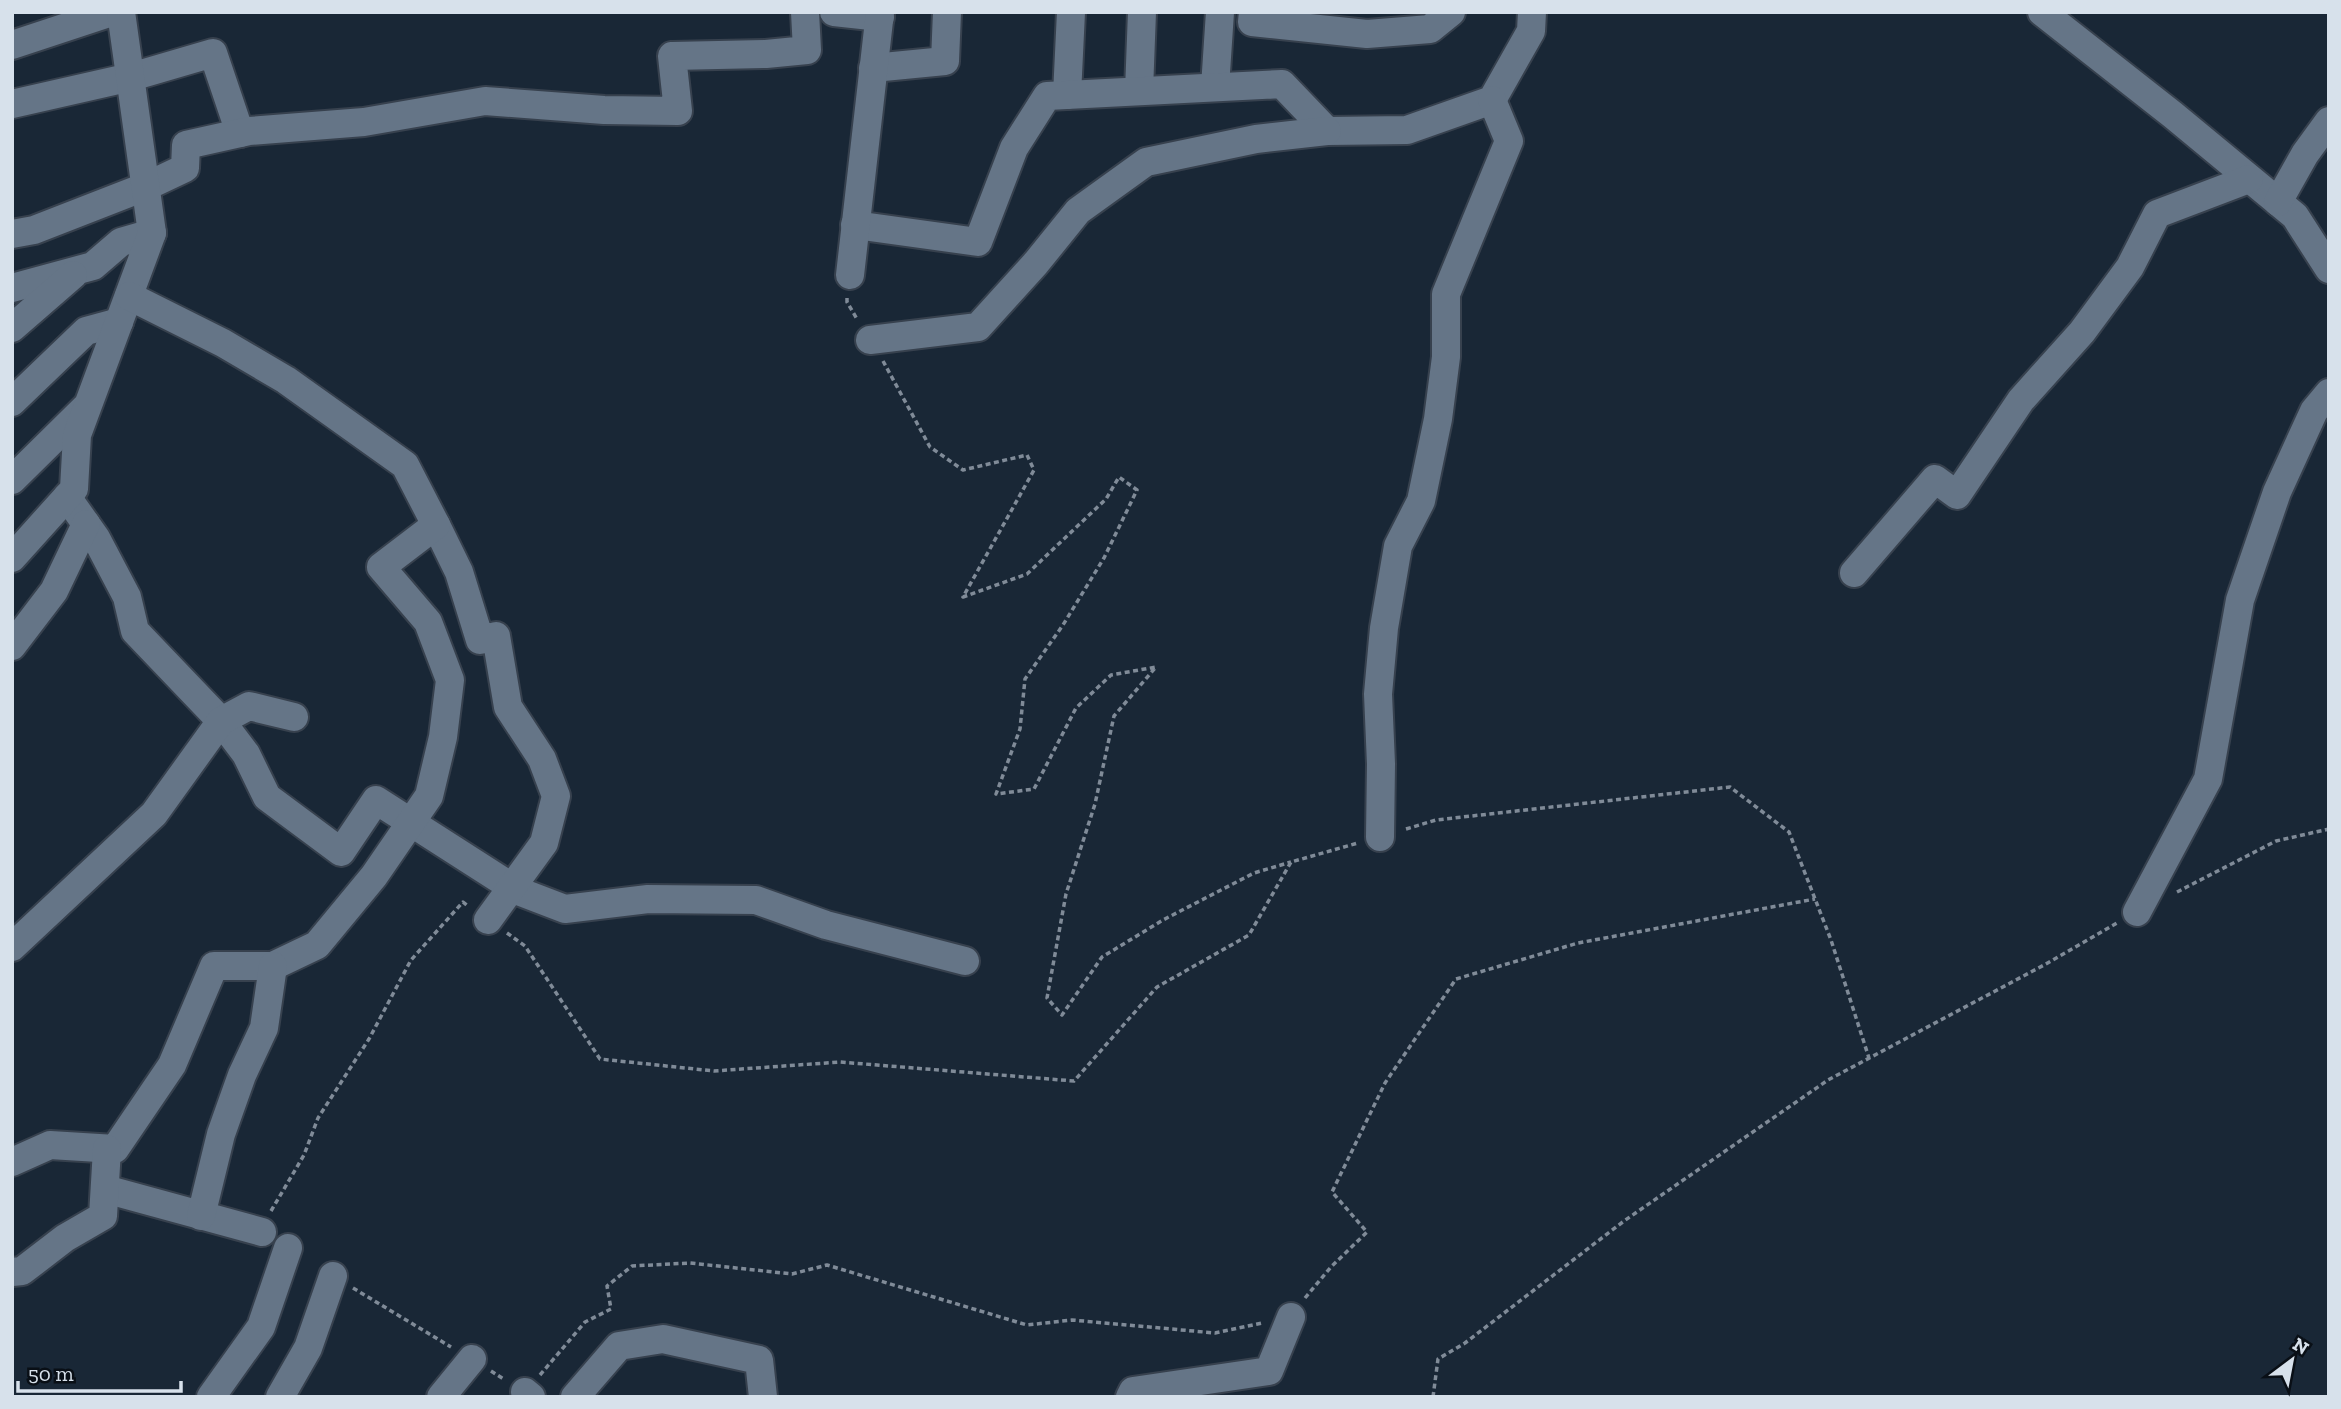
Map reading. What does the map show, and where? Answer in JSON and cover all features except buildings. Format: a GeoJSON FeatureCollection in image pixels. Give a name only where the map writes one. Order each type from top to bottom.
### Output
{"type":"FeatureCollection","features":[{"type":"Feature","properties":{"kind":"street"},"geometry":{"type":"LineString","coordinates":[[12,45],[112,12]]}},
{"type":"Feature","properties":{"kind":"street"},"geometry":{"type":"LineString","coordinates":[[12,558],[74,489],[77,435],[152,233],[121,12]]}},
{"type":"Feature","properties":{"kind":"street"},"geometry":{"type":"LineString","coordinates":[[12,234],[34,230],[147,186],[185,168],[186,145],[240,133],[364,122],[485,101],[604,110],[678,111],[672,56],[807,50],[805,12]]}},
{"type":"Feature","properties":{"kind":"street"},"geometry":{"type":"LineString","coordinates":[[834,12],[880,15],[850,275]]}},
{"type":"Feature","properties":{"kind":"street"},"geometry":{"type":"LineString","coordinates":[[873,68],[945,61],[947,12]]}},
{"type":"Feature","properties":{"kind":"street"},"geometry":{"type":"LineString","coordinates":[[1067,95],[1071,12]]}},
{"type":"Feature","properties":{"kind":"street"},"geometry":{"type":"LineString","coordinates":[[1139,91],[1142,12]]}},
{"type":"Feature","properties":{"kind":"street"},"geometry":{"type":"LineString","coordinates":[[1215,88],[1220,12]]}},
{"type":"Feature","properties":{"kind":"street"},"geometry":{"type":"LineString","coordinates":[[1253,12],[1252,22],[1367,34],[1430,29],[1451,12]]}},
{"type":"Feature","properties":{"kind":"street"},"geometry":{"type":"LineString","coordinates":[[870,340],[978,327],[1036,264],[1078,211],[1146,162],[1256,139],[1327,131],[1408,130],[1492,100],[1531,31],[1532,12]]}},
{"type":"Feature","properties":{"kind":"street"},"geometry":{"type":"LineString","coordinates":[[2042,12],[2295,216],[2328,265]]}},
{"type":"Feature","properties":{"kind":"street"},"geometry":{"type":"LineString","coordinates":[[12,104],[131,77],[214,53],[240,133]]}},
{"type":"Feature","properties":{"kind":"street"},"geometry":{"type":"LineString","coordinates":[[855,225],[978,242],[1014,148],[1046,96],[1282,84],[1327,131]]}},
{"type":"Feature","properties":{"kind":"street"},"geometry":{"type":"LineString","coordinates":[[1380,837],[1378,694],[1384,628],[1398,546],[1421,501],[1438,419],[1446,357],[1446,294],[1509,141],[1492,100]]}},
{"type":"Feature","properties":{"kind":"street"},"geometry":{"type":"LineString","coordinates":[[2278,202],[2305,154],[2329,121]]}},
{"type":"Feature","properties":{"kind":"street"},"geometry":{"type":"LineString","coordinates":[[1854,573],[1935,478],[1957,495],[2021,400],[2082,332],[2130,267],[2157,214],[2249,179]]}},
{"type":"Feature","properties":{"kind":"street"},"geometry":{"type":"LineString","coordinates":[[12,288],[93,266],[121,242],[152,233]]}},
{"type":"Feature","properties":{"kind":"street"},"geometry":{"type":"LineString","coordinates":[[12,328],[79,270]]}},
{"type":"Feature","properties":{"kind":"street"},"geometry":{"type":"LineString","coordinates":[[12,402],[86,331],[124,309],[223,343],[286,380],[405,465],[459,572],[480,640],[496,636],[509,707],[542,759],[556,796],[544,843],[488,920]]}},
{"type":"Feature","properties":{"kind":"street"},"geometry":{"type":"LineString","coordinates":[[2137,912],[2208,779],[2240,600],[2277,492],[2314,411],[2329,393]]}},
{"type":"Feature","properties":{"kind":"street"},"geometry":{"type":"LineString","coordinates":[[12,480],[88,404]]}},
{"type":"Feature","properties":{"kind":"street"},"geometry":{"type":"LineString","coordinates":[[67,497],[96,538],[127,597],[135,631],[221,721],[246,754],[267,797],[341,852],[376,800],[512,887],[565,909],[648,899],[756,900],[826,925],[965,961]]}},
{"type":"Feature","properties":{"kind":"street"},"geometry":{"type":"LineString","coordinates":[[12,646],[54,591],[86,524]]}},
{"type":"Feature","properties":{"kind":"street"},"geometry":{"type":"LineString","coordinates":[[12,1162],[50,1145],[115,1149],[172,1065],[214,966],[273,966],[317,945],[374,876],[429,796],[443,737],[450,680],[428,622],[381,567],[436,525]]}},
{"type":"Feature","properties":{"kind":"street"},"geometry":{"type":"LineString","coordinates":[[12,947],[154,814],[221,721],[249,706],[294,717]]}},
{"type":"Feature","properties":{"kind":"street"},"geometry":{"type":"LineString","coordinates":[[201,1216],[221,1134],[242,1075],[264,1028],[273,966]]}},
{"type":"Feature","properties":{"kind":"street"},"geometry":{"type":"LineString","coordinates":[[12,1272],[22,1271],[65,1238],[103,1216],[107,1149]]}},
{"type":"Feature","properties":{"kind":"street"},"geometry":{"type":"LineString","coordinates":[[105,1189],[262,1232]]}},
{"type":"Feature","properties":{"kind":"street"},"geometry":{"type":"LineString","coordinates":[[211,1397],[261,1327],[288,1248]]}},
{"type":"Feature","properties":{"kind":"street"},"geometry":{"type":"LineString","coordinates":[[280,1397],[308,1348],[333,1276]]}},
{"type":"Feature","properties":{"kind":"street"},"geometry":{"type":"LineString","coordinates":[[1130,1397],[1133,1391],[1269,1371],[1291,1317]]}},
{"type":"Feature","properties":{"kind":"street"},"geometry":{"type":"LineString","coordinates":[[575,1397],[619,1346],[663,1339],[759,1360],[763,1397]]}},
{"type":"Feature","properties":{"kind":"street"},"geometry":{"type":"LineString","coordinates":[[441,1397],[472,1359]]}},
{"type":"Feature","properties":{"kind":"path"},"geometry":{"type":"LineString","coordinates":[[850,275],[847,302],[930,446],[963,470],[1027,455],[1034,470],[963,597],[1027,574],[1106,499],[1119,477],[1137,490],[1104,558],[1063,625],[1025,679],[1020,729],[996,794],[1034,789],[1076,708],[1111,675],[1156,667],[1114,716],[1095,804],[1066,894],[1047,998],[1062,1015],[1102,957],[1163,920],[1254,873],[1436,820],[1730,786],[1789,832],[1831,940],[1869,1058]]}},
{"type":"Feature","properties":{"kind":"path"},"geometry":{"type":"LineString","coordinates":[[1433,1397],[1438,1359],[1465,1343],[1635,1213],[1828,1080],[2044,965],[2137,912],[2276,841],[2329,828]]}},
{"type":"Feature","properties":{"kind":"path"},"geometry":{"type":"LineString","coordinates":[[262,1232],[278,1196],[304,1155],[318,1118],[369,1039],[411,960],[463,902],[524,946],[600,1059],[714,1071],[840,1062],[1074,1081],[1157,987],[1249,935],[1291,862]]}},
{"type":"Feature","properties":{"kind":"path"},"geometry":{"type":"LineString","coordinates":[[333,1276],[528,1394],[584,1322],[611,1309],[607,1286],[632,1266],[690,1263],[792,1274],[827,1265],[1027,1325],[1072,1320],[1215,1333],[1291,1317],[1331,1267],[1367,1232],[1332,1192],[1385,1083],[1455,979],[1578,943],[1815,899]]}}]}
